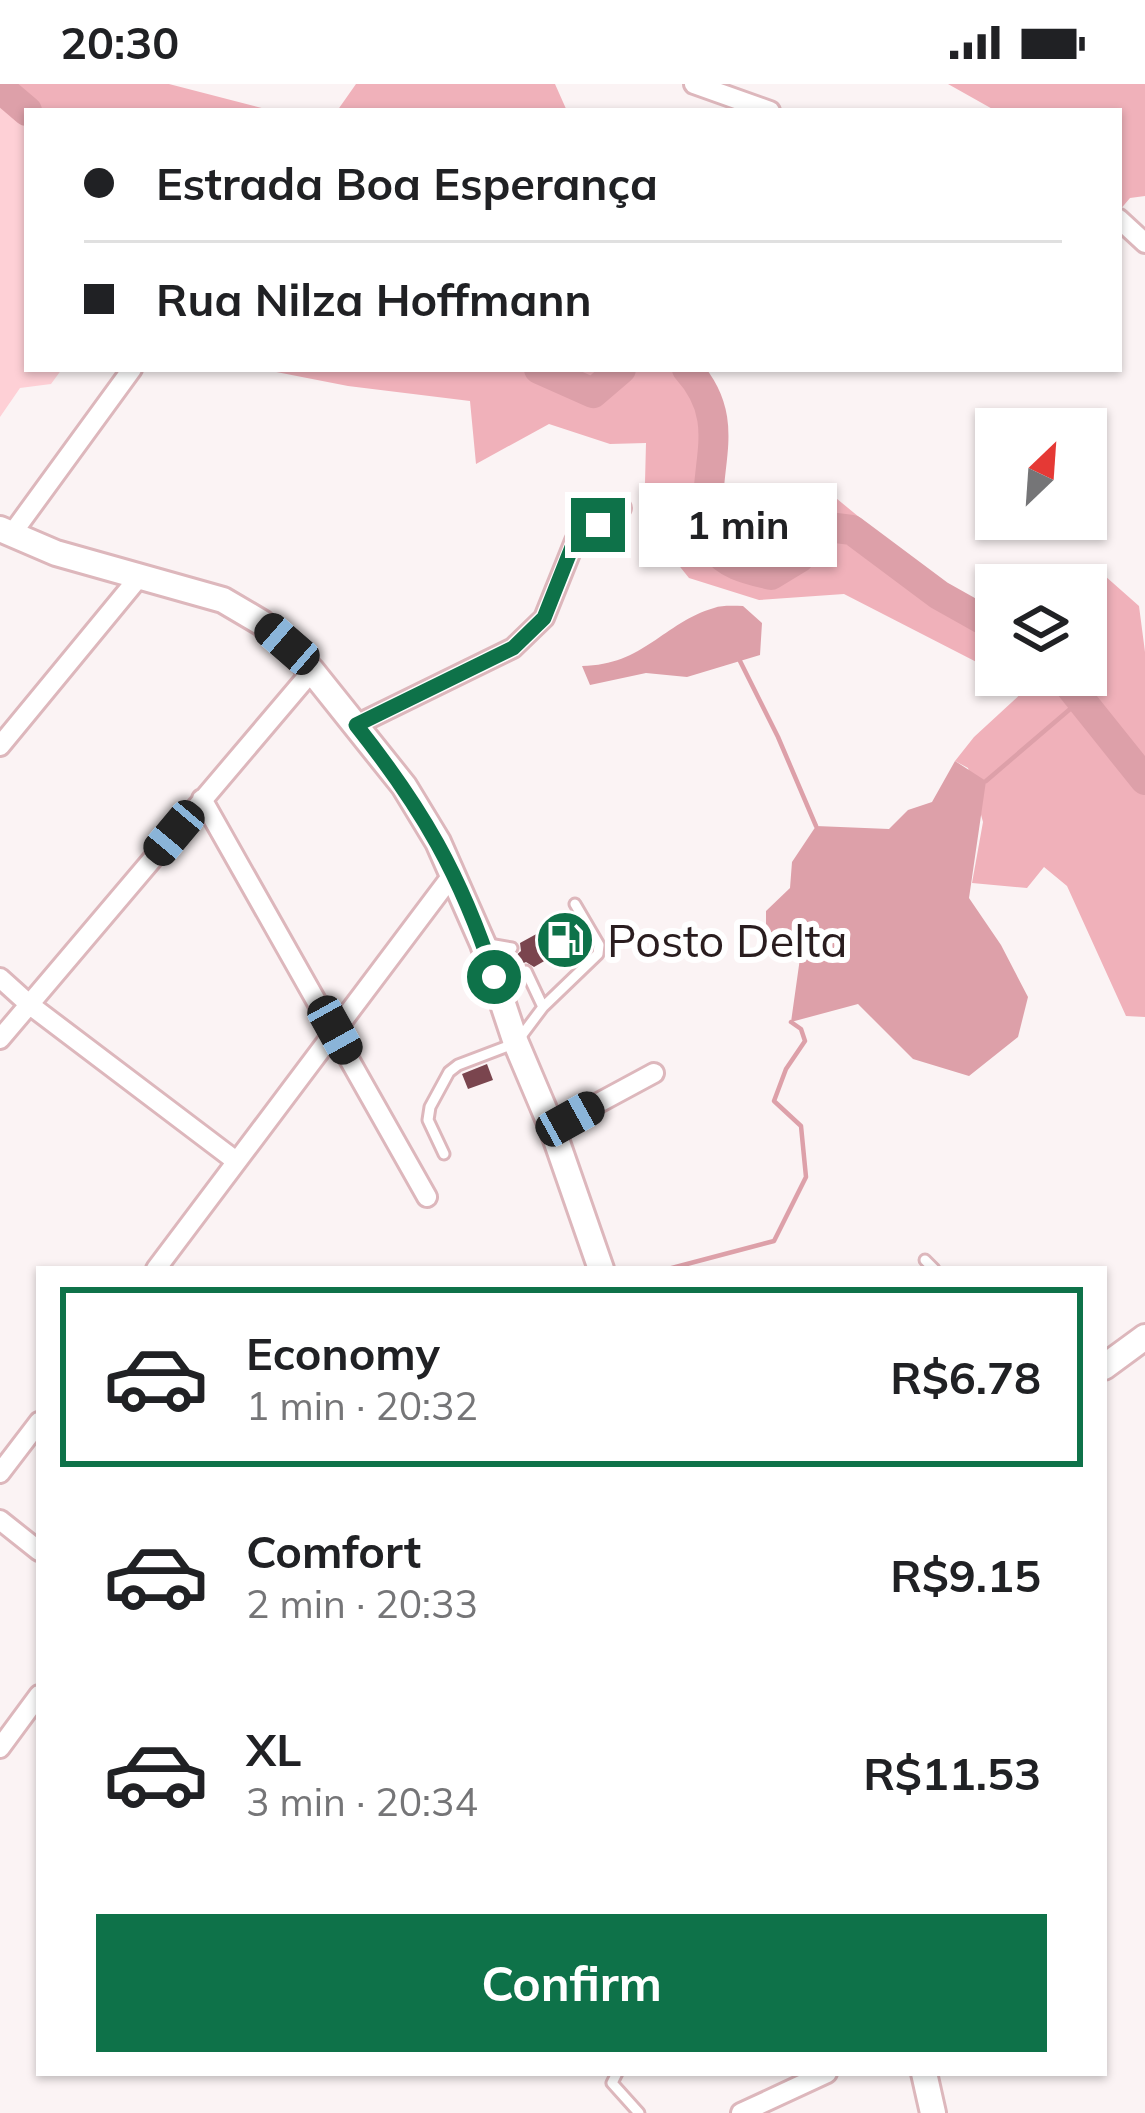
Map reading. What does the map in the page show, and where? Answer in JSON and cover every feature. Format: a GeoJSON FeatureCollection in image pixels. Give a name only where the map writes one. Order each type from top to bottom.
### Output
{"type":"FeatureCollection","features":[{"type":"Feature","properties":{"kind":"street"},"geometry":{"type":"LineString","coordinates":[[694,84],[762,108]]}},
{"type":"Feature","properties":{"kind":"street"},"geometry":{"type":"LineString","coordinates":[[1122,222],[1145,243]]}},
{"type":"Feature","properties":{"kind":"street"},"geometry":{"type":"LineString","coordinates":[[130,372],[5,532],[56,553],[241,608],[312,670],[422,812],[453,874],[600,1266]]}},
{"type":"Feature","properties":{"kind":"street"},"geometry":{"type":"LineString","coordinates":[[356,725],[513,648],[531,634],[544,618],[574,542],[621,508]]}},
{"type":"Feature","properties":{"kind":"street"},"geometry":{"type":"LineString","coordinates":[[0,746],[140,576]]}},
{"type":"Feature","properties":{"kind":"street"},"geometry":{"type":"LineString","coordinates":[[0,1039],[312,670]]}},
{"type":"Feature","properties":{"kind":"street"},"geometry":{"type":"LineString","coordinates":[[202,799],[427,1197]]}},
{"type":"Feature","properties":{"kind":"street"},"geometry":{"type":"LineString","coordinates":[[158,1266],[453,874]]}},
{"type":"Feature","properties":{"kind":"street"},"geometry":{"type":"LineString","coordinates":[[0,978],[236,1161]]}},
{"type":"Feature","properties":{"kind":"street"},"geometry":{"type":"LineString","coordinates":[[552,1128],[654,1073]]}},
{"type":"Feature","properties":{"kind":"street"},"geometry":{"type":"LineString","coordinates":[[1107,1364],[1145,1337]]}},
{"type":"Feature","properties":{"kind":"street"},"geometry":{"type":"LineString","coordinates":[[0,1472],[36,1426]]}},
{"type":"Feature","properties":{"kind":"street"},"geometry":{"type":"LineString","coordinates":[[0,1520],[36,1549]]}},
{"type":"Feature","properties":{"kind":"street"},"geometry":{"type":"LineString","coordinates":[[0,1748],[36,1699]]}},
{"type":"Feature","properties":{"kind":"street"},"geometry":{"type":"LineString","coordinates":[[741,2113],[821,2076]]}},
{"type":"Feature","properties":{"kind":"street"},"geometry":{"type":"LineString","coordinates":[[925,2076],[933,2113]]}},
{"type":"Feature","properties":{"kind":"street"},"geometry":{"type":"LineString","coordinates":[[938,2076],[945,2113]]}},
{"type":"Feature","properties":{"kind":"lane"},"geometry":{"type":"LineString","coordinates":[[444,1154],[428,1120],[449,1072],[516,1043],[599,949],[575,904]]}},
{"type":"Feature","properties":{"kind":"lane"},"geometry":{"type":"LineString","coordinates":[[483,944],[512,948]]}},
{"type":"Feature","properties":{"kind":"lane"},"geometry":{"type":"LineString","coordinates":[[526,971],[543,1007]]}},
{"type":"Feature","properties":{"kind":"lane"},"geometry":{"type":"LineString","coordinates":[[616,2076],[615,2090],[639,2113]]}},
{"type":"Feature","properties":{"kind":"shaded area"},"geometry":{"type":"Polygon","coordinates":[[[0,84],[169,84],[261,108],[24,108],[24,120],[0,106],[0,84]]]}},
{"type":"Feature","properties":{"kind":"shaded area"},"geometry":{"type":"Polygon","coordinates":[[[356,84],[555,84],[566,108],[339,108],[356,84]]]}},
{"type":"Feature","properties":{"kind":"shaded area"},"geometry":{"type":"Polygon","coordinates":[[[948,84],[1145,84],[1145,196],[1130,198],[1122,207],[1122,108],[991,108],[948,84]]]}},
{"type":"Feature","properties":{"kind":"shaded area"},"geometry":{"type":"Polygon","coordinates":[[[0,106],[24,120],[24,372],[60,372],[51,384],[20,388],[0,417],[0,106]]]}},
{"type":"Feature","properties":{"kind":"shaded area"},"geometry":{"type":"Polygon","coordinates":[[[276,372],[686,372],[714,416],[708,516],[714,546],[739,567],[781,504],[825,489],[944,587],[975,602],[975,661],[844,594],[759,600],[689,578],[644,522],[646,443],[610,444],[549,424],[476,464],[470,401],[276,372]]]}},
{"type":"Feature","properties":{"kind":"shaded area"},"geometry":{"type":"Polygon","coordinates":[[[1107,578],[1139,606],[1145,652],[1145,1017],[1126,1016],[1067,886],[1044,867],[1027,888],[972,883],[983,822],[968,768],[955,761],[1018,696],[1107,696],[1107,578]]]}},
{"type":"Feature","properties":{"kind":"shaded area"},"geometry":{"type":"Polygon","coordinates":[[[743,606],[762,623],[760,655],[687,677],[646,673],[590,685],[582,666],[622,659],[714,608],[743,606]]]}},
{"type":"Feature","properties":{"kind":"shaded area"},"geometry":{"type":"Polygon","coordinates":[[[955,761],[986,781],[969,898],[1028,997],[1018,1037],[969,1076],[913,1059],[858,1004],[791,1022],[801,951],[766,938],[766,911],[790,888],[792,862],[816,826],[889,829],[908,810],[932,802],[955,761]]]}},
{"type":"Feature","properties":{"kind":"building"},"geometry":{"type":"Polygon","coordinates":[[[571,915],[589,950],[574,964],[565,949],[534,967],[526,962],[519,965],[514,957],[521,951],[520,943],[571,915]]]}},
{"type":"Feature","properties":{"kind":"building"},"geometry":{"type":"Polygon","coordinates":[[[487,1064],[493,1080],[468,1089],[462,1074],[487,1064]]]}},
{"type":"Feature","properties":{"kind":"waterway"},"geometry":{"type":"LineString","coordinates":[[0,88],[24,108]]}},
{"type":"Feature","properties":{"kind":"waterway"},"geometry":{"type":"LineString","coordinates":[[546,372],[593,393],[618,372]]}},
{"type":"Feature","properties":{"kind":"waterway"},"geometry":{"type":"LineString","coordinates":[[689,372],[710,408],[710,529],[714,547],[726,559],[771,575],[799,558],[828,527],[852,530],[939,595],[975,615]]}},
{"type":"Feature","properties":{"kind":"waterway"},"geometry":{"type":"LineString","coordinates":[[740,661],[816,826]]}},
{"type":"Feature","properties":{"kind":"waterway"},"geometry":{"type":"LineString","coordinates":[[1078,696],[1145,780]]}},
{"type":"Feature","properties":{"kind":"waterway"},"geometry":{"type":"LineString","coordinates":[[986,781],[1083,698]]}},
{"type":"Feature","properties":{"kind":"waterway"},"geometry":{"type":"LineString","coordinates":[[679,1266],[774,1241],[806,1177],[801,1126],[774,1101],[786,1069],[805,1041],[801,1029],[791,1022]]}},
{"type":"Feature","properties":{"kind":"place","name":"Posto Delta"},"geometry":{"type":"Point","coordinates":[565,940]}},
{"type":"Feature","properties":{"kind":"route"},"geometry":{"type":"LineString","coordinates":[[494,977],[439,842],[404,786],[356,725],[513,648],[531,634],[544,618],[574,542],[598,525]]}}]}
